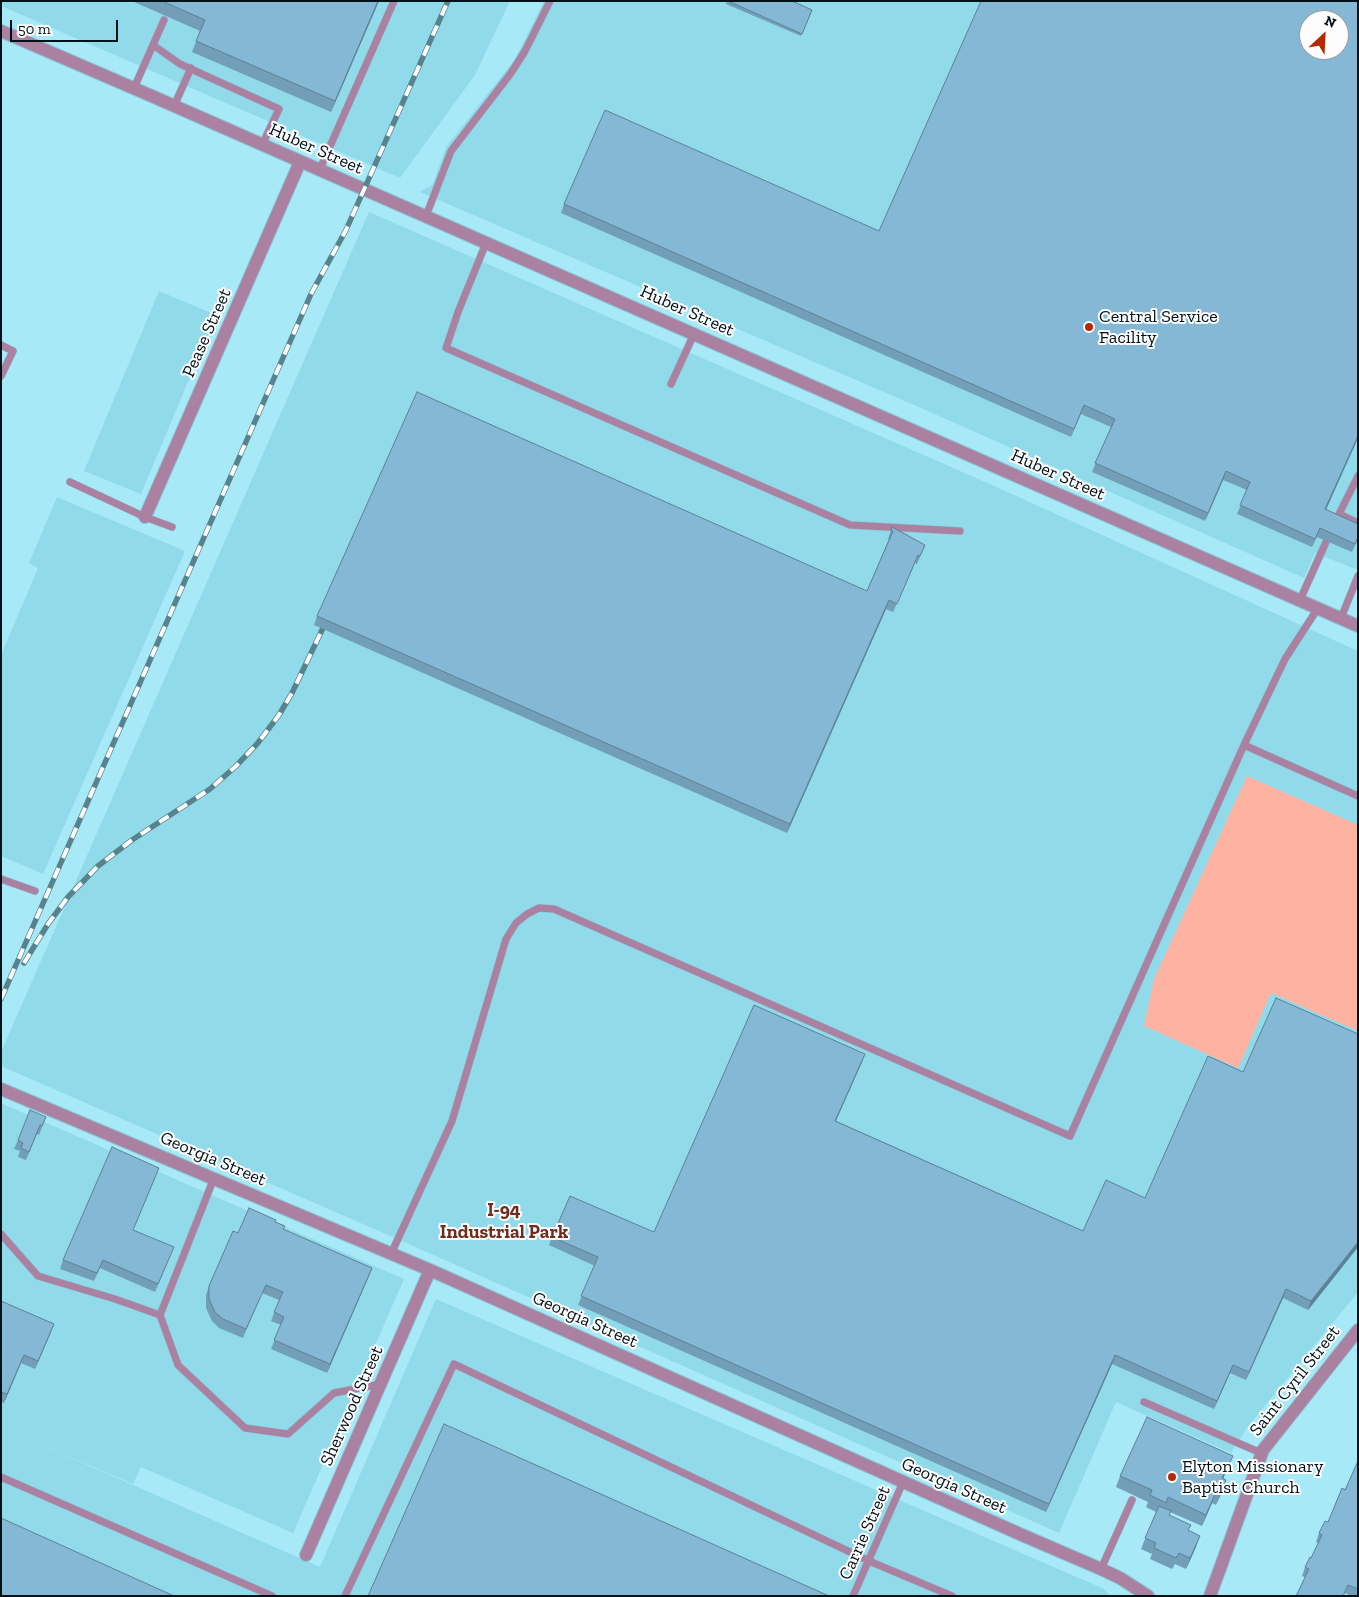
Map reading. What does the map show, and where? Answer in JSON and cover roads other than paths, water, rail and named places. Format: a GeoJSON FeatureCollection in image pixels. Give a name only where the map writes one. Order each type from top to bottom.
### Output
{"type":"FeatureCollection","features":[{"type":"Feature","properties":{"kind":"street","name":"Huber Street"},"geometry":{"type":"LineString","coordinates":[[1,31],[300,162],[320,169],[1358,626]]}},
{"type":"Feature","properties":{"kind":"street","name":"Pease Street"},"geometry":{"type":"LineString","coordinates":[[145,517],[300,162]]}},
{"type":"Feature","properties":{"kind":"street","name":"Georgia Street"},"geometry":{"type":"LineString","coordinates":[[1,1089],[430,1270],[1101,1569],[1120,1578],[1148,1596]]}},
{"type":"Feature","properties":{"kind":"street","name":"Sherwood Street"},"geometry":{"type":"LineString","coordinates":[[306,1555],[430,1270]]}},
{"type":"Feature","properties":{"kind":"street","name":"Saint Cyril Street"},"geometry":{"type":"LineString","coordinates":[[1210,1596],[1261,1453],[1358,1330]]}},
{"type":"Feature","properties":{"kind":"lane"},"geometry":{"type":"LineString","coordinates":[[320,169],[394,1]]}},
{"type":"Feature","properties":{"kind":"lane"},"geometry":{"type":"LineString","coordinates":[[426,216],[451,151],[511,73],[525,51],[550,1]]}},
{"type":"Feature","properties":{"kind":"lane"},"geometry":{"type":"LineString","coordinates":[[134,88],[164,20]]}},
{"type":"Feature","properties":{"kind":"lane"},"geometry":{"type":"LineString","coordinates":[[153,45],[180,64],[279,109],[262,145]]}},
{"type":"Feature","properties":{"kind":"lane"},"geometry":{"type":"LineString","coordinates":[[174,106],[191,68]]}},
{"type":"Feature","properties":{"kind":"lane"},"geometry":{"type":"LineString","coordinates":[[486,243],[458,312],[446,348],[850,525],[960,531]]}},
{"type":"Feature","properties":{"kind":"lane"},"geometry":{"type":"LineString","coordinates":[[671,384],[694,334]]}},
{"type":"Feature","properties":{"kind":"lane"},"geometry":{"type":"LineString","coordinates":[[1,345],[13,351],[1,376]]}},
{"type":"Feature","properties":{"kind":"lane"},"geometry":{"type":"LineString","coordinates":[[1335,524],[1358,476]]}},
{"type":"Feature","properties":{"kind":"lane"},"geometry":{"type":"LineString","coordinates":[[70,482],[145,517],[172,527]]}},
{"type":"Feature","properties":{"kind":"lane"},"geometry":{"type":"LineString","coordinates":[[1339,514],[1358,523]]}},
{"type":"Feature","properties":{"kind":"lane"},"geometry":{"type":"LineString","coordinates":[[1300,600],[1326,542]]}},
{"type":"Feature","properties":{"kind":"lane"},"geometry":{"type":"LineString","coordinates":[[1340,618],[1358,576]]}},
{"type":"Feature","properties":{"kind":"lane"},"geometry":{"type":"LineString","coordinates":[[391,1254],[452,1121],[506,939],[516,922],[539,908],[554,910],[1070,1136],[1244,745],[1285,659],[1318,608]]}},
{"type":"Feature","properties":{"kind":"lane"},"geometry":{"type":"LineString","coordinates":[[1244,745],[1358,796]]}},
{"type":"Feature","properties":{"kind":"lane"},"geometry":{"type":"LineString","coordinates":[[1,878],[35,891]]}},
{"type":"Feature","properties":{"kind":"lane"},"geometry":{"type":"LineString","coordinates":[[214,1178],[160,1314],[178,1366],[245,1428],[288,1434],[334,1393],[381,1384]]}},
{"type":"Feature","properties":{"kind":"lane"},"geometry":{"type":"LineString","coordinates":[[1,1234],[38,1276],[160,1314]]}},
{"type":"Feature","properties":{"kind":"lane"},"geometry":{"type":"LineString","coordinates":[[345,1596],[454,1364],[869,1560],[952,1596]]}},
{"type":"Feature","properties":{"kind":"lane"},"geometry":{"type":"LineString","coordinates":[[1144,1402],[1261,1453]]}},
{"type":"Feature","properties":{"kind":"lane"},"geometry":{"type":"LineString","coordinates":[[1,1477],[272,1596]]}},
{"type":"Feature","properties":{"kind":"lane","name":"Carrie Street"},"geometry":{"type":"LineString","coordinates":[[853,1596],[903,1482]]}},
{"type":"Feature","properties":{"kind":"lane"},"geometry":{"type":"LineString","coordinates":[[1101,1569],[1132,1500]]}},
{"type":"Feature","properties":{"kind":"railway"},"geometry":{"type":"LineString","coordinates":[[1,999],[311,294],[346,230],[448,1]]}},
{"type":"Feature","properties":{"kind":"railway"},"geometry":{"type":"LineString","coordinates":[[24,963],[48,924],[68,897],[98,866],[132,840],[210,789],[257,744],[279,715],[292,693],[323,628]]}},
{"type":"Feature","properties":{"kind":"place","name":"Central Service Facility"},"geometry":{"type":"Point","coordinates":[1089,327]}},
{"type":"Feature","properties":{"kind":"place","name":"Elyton Missionary Baptist Church"},"geometry":{"type":"Point","coordinates":[1172,1477]}},
{"type":"Feature","properties":{"kind":"district","name":"I-94 Industrial Park"},"geometry":{"type":"Point","coordinates":[504,1222]}}]}
